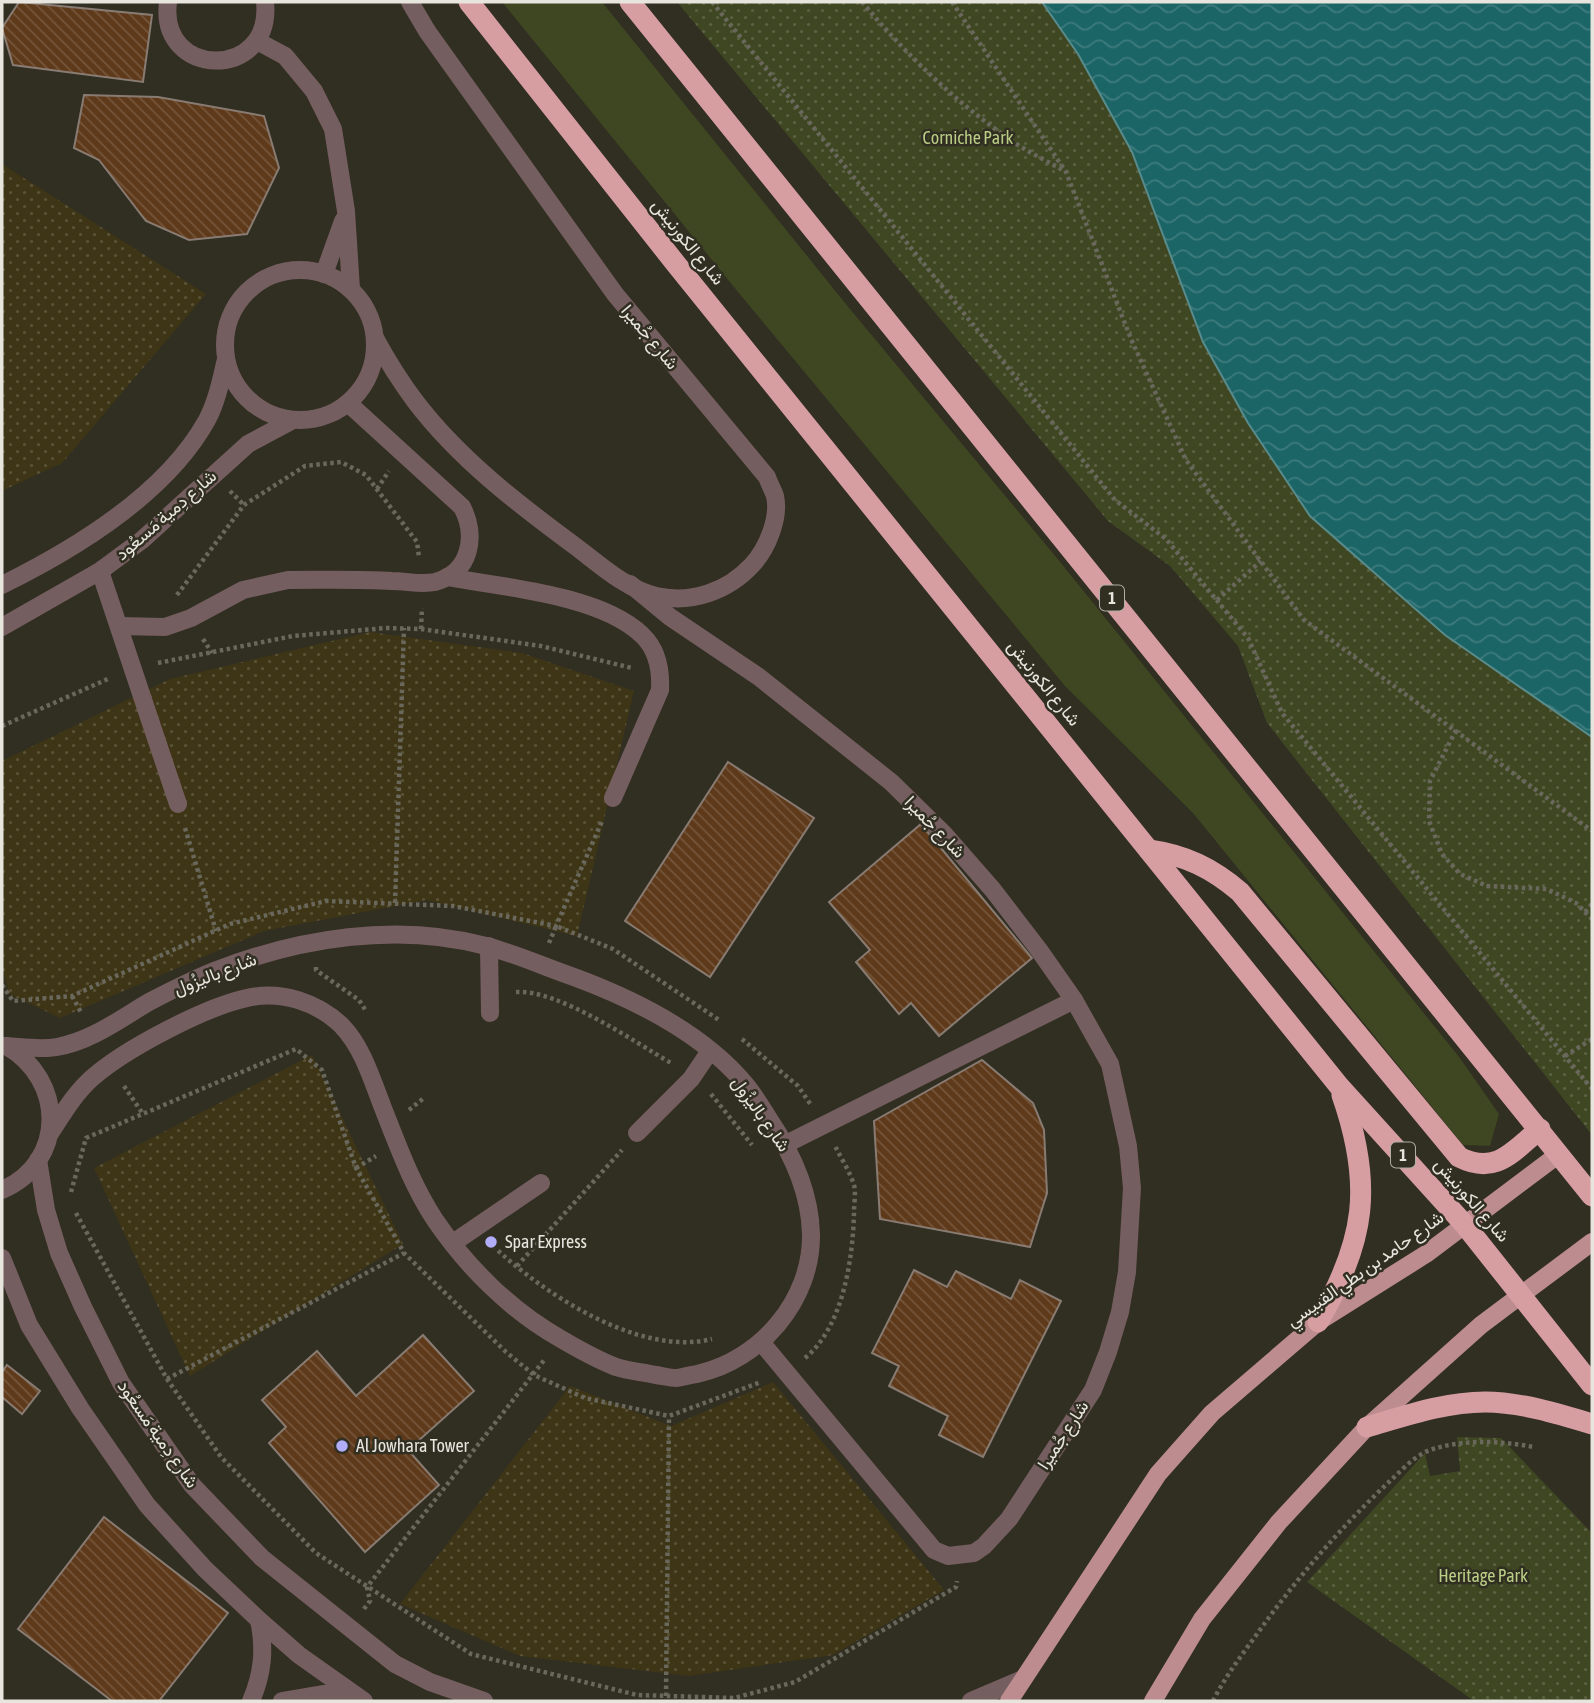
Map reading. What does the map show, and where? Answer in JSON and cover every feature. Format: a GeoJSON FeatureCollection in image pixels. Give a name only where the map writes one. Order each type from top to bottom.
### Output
{"type":"FeatureCollection","features":[{"type":"Feature","properties":{"kind":"highway","name":"شارع الكورنيش"},"geometry":{"type":"LineString","coordinates":[[469,2],[676,264],[1339,1086],[1465,1225],[1592,1385]]}},
{"type":"Feature","properties":{"kind":"highway","name":"1"},"geometry":{"type":"LineString","coordinates":[[630,2],[1592,1196]]}},
{"type":"Feature","properties":{"kind":"highway"},"geometry":{"type":"LineString","coordinates":[[1149,850],[1203,865],[1240,892],[1459,1157],[1471,1163],[1493,1164],[1502,1160],[1540,1129]]}},
{"type":"Feature","properties":{"kind":"highway"},"geometry":{"type":"LineString","coordinates":[[1318,1322],[1338,1289],[1352,1253],[1362,1206],[1361,1171],[1354,1127],[1339,1086]]}},
{"type":"Feature","properties":{"kind":"highway"},"geometry":{"type":"LineString","coordinates":[[1367,1427],[1419,1412],[1486,1402],[1524,1407],[1592,1424]]}},
{"type":"Feature","properties":{"kind":"main road","name":"شارع حامد بن بطي القبيسي"},"geometry":{"type":"LineString","coordinates":[[1009,1701],[1158,1474],[1212,1413],[1318,1322],[1426,1254],[1559,1154]]}},
{"type":"Feature","properties":{"kind":"main road"},"geometry":{"type":"LineString","coordinates":[[1153,1701],[1202,1619],[1279,1522],[1367,1427],[1470,1335],[1592,1242]]}},
{"type":"Feature","properties":{"kind":"street"},"geometry":{"type":"LineString","coordinates":[[167,2],[167,20],[175,39],[182,48],[200,59],[211,61],[232,59],[257,41],[265,22],[265,2]]}},
{"type":"Feature","properties":{"kind":"street","name":"شارع جُميرا"},"geometry":{"type":"LineString","coordinates":[[375,338],[416,404],[455,446],[525,509],[630,584],[656,596],[687,599],[710,594],[736,580],[754,563],[765,545],[775,520],[775,498],[766,477],[615,294],[427,31],[410,2]]}},
{"type":"Feature","properties":{"kind":"street"},"geometry":{"type":"LineString","coordinates":[[257,41],[285,56],[314,91],[333,129],[346,211],[351,289]]}},
{"type":"Feature","properties":{"kind":"street"},"geometry":{"type":"LineString","coordinates":[[324,274],[346,211]]}},
{"type":"Feature","properties":{"kind":"street"},"geometry":{"type":"LineString","coordinates":[[310,270],[324,274],[351,289],[365,307],[375,338],[372,367],[366,381],[348,403],[315,419],[290,421],[268,413],[248,400],[238,388],[226,359],[226,331],[230,317],[245,293],[268,276],[310,270]]}},
{"type":"Feature","properties":{"kind":"street","name":"شارع دِمية مَسعُود"},"geometry":{"type":"LineString","coordinates":[[2,585],[88,538],[170,470],[208,418],[226,359]]}},
{"type":"Feature","properties":{"kind":"street"},"geometry":{"type":"LineString","coordinates":[[119,626],[165,627],[191,618],[243,590],[275,582],[394,580],[424,584],[447,577],[462,564],[470,546],[470,526],[462,507],[348,403]]}},
{"type":"Feature","properties":{"kind":"street","name":"شارع دِمية مَسعُود"},"geometry":{"type":"LineString","coordinates":[[2,627],[100,571],[152,532],[248,444],[290,421]]}},
{"type":"Feature","properties":{"kind":"street"},"geometry":{"type":"LineString","coordinates":[[100,571],[178,804]]}},
{"type":"Feature","properties":{"kind":"street"},"geometry":{"type":"LineString","coordinates":[[447,577],[530,590],[575,602],[610,615],[641,634],[651,646],[660,675],[660,690],[613,798]]}},
{"type":"Feature","properties":{"kind":"street","name":"شارع جُميرا"},"geometry":{"type":"LineString","coordinates":[[630,584],[670,617],[759,677],[891,782],[944,834],[993,890],[1074,1000],[1110,1064],[1121,1104],[1132,1188],[1127,1272],[1108,1352],[1093,1390],[1009,1519],[984,1546],[974,1553],[962,1556]]}},
{"type":"Feature","properties":{"kind":"street","name":"شارع باليزُول"},"geometry":{"type":"LineString","coordinates":[[4,1045],[42,1048],[74,1042],[93,1035],[156,998],[214,972],[312,942],[357,936],[409,935],[488,946],[610,990],[690,1035],[710,1051],[745,1083],[786,1144],[804,1189],[811,1235],[803,1280],[783,1320],[742,1358],[716,1370],[677,1378],[619,1368],[559,1338],[511,1305],[469,1265],[434,1218],[406,1167],[360,1053],[344,1028],[329,1014],[305,1002],[282,996],[262,995],[242,999],[175,1026],[96,1074],[77,1093],[49,1135]]}},
{"type":"Feature","properties":{"kind":"street"},"geometry":{"type":"LineString","coordinates":[[488,946],[491,1013]]}},
{"type":"Feature","properties":{"kind":"street"},"geometry":{"type":"LineString","coordinates":[[786,1144],[1074,1000]]}},
{"type":"Feature","properties":{"kind":"street"},"geometry":{"type":"LineString","coordinates":[[2,1190],[18,1181],[38,1160],[49,1135],[51,1108],[43,1083],[27,1060],[4,1045]]}},
{"type":"Feature","properties":{"kind":"street"},"geometry":{"type":"LineString","coordinates":[[637,1133],[691,1079],[710,1051]]}},
{"type":"Feature","properties":{"kind":"street","name":"شارع دِمية مَسعُود"},"geometry":{"type":"LineString","coordinates":[[38,1160],[46,1210],[59,1253],[121,1383],[192,1485],[262,1558],[395,1664],[430,1682],[484,1701]]}},
{"type":"Feature","properties":{"kind":"street"},"geometry":{"type":"LineString","coordinates":[[453,1243],[541,1183]]}},
{"type":"Feature","properties":{"kind":"street"},"geometry":{"type":"LineString","coordinates":[[2,1258],[29,1325],[80,1408],[147,1505],[205,1569],[259,1620],[299,1655],[359,1698]]}},
{"type":"Feature","properties":{"kind":"street"},"geometry":{"type":"LineString","coordinates":[[761,1342],[934,1550],[948,1556],[962,1556]]}},
{"type":"Feature","properties":{"kind":"street"},"geometry":{"type":"LineString","coordinates":[[251,1701],[259,1683],[263,1662],[259,1620]]}},
{"type":"Feature","properties":{"kind":"street"},"geometry":{"type":"LineString","coordinates":[[971,1701],[1023,1679]]}},
{"type":"Feature","properties":{"kind":"street"},"geometry":{"type":"LineString","coordinates":[[282,1701],[323,1694],[359,1698]]}},
{"type":"Feature","properties":{"kind":"path"},"geometry":{"type":"LineString","coordinates":[[712,2],[1115,500],[1166,539],[1248,638],[1282,713],[1592,1089]]}},
{"type":"Feature","properties":{"kind":"path"},"geometry":{"type":"LineString","coordinates":[[862,2],[925,71],[967,107],[1009,139],[1066,172]]}},
{"type":"Feature","properties":{"kind":"path"},"geometry":{"type":"LineString","coordinates":[[952,2],[1066,172],[1131,339],[1186,460],[1304,620],[1592,831]]}},
{"type":"Feature","properties":{"kind":"path"},"geometry":{"type":"LineString","coordinates":[[212,653],[177,595],[244,505],[305,466],[341,462],[366,475],[417,542],[424,584],[421,629]]}},
{"type":"Feature","properties":{"kind":"path"},"geometry":{"type":"LineString","coordinates":[[1216,600],[1261,561]]}},
{"type":"Feature","properties":{"kind":"path"},"geometry":{"type":"LineString","coordinates":[[2,726],[132,668],[293,636],[386,628],[421,629],[541,646],[660,675]]}},
{"type":"Feature","properties":{"kind":"path"},"geometry":{"type":"LineString","coordinates":[[395,903],[404,628]]}},
{"type":"Feature","properties":{"kind":"path"},"geometry":{"type":"LineString","coordinates":[[1456,730],[1430,781],[1429,821],[1442,854],[1460,874],[1487,886],[1547,889],[1576,903],[1592,919]]}},
{"type":"Feature","properties":{"kind":"path"},"geometry":{"type":"LineString","coordinates":[[178,804],[216,931]]}},
{"type":"Feature","properties":{"kind":"path"},"geometry":{"type":"LineString","coordinates":[[1585,912],[1592,904]]}},
{"type":"Feature","properties":{"kind":"path"},"geometry":{"type":"LineString","coordinates":[[491,1013],[517,992],[534,993],[581,1012],[672,1063],[715,1097],[754,1148]]}},
{"type":"Feature","properties":{"kind":"path"},"geometry":{"type":"LineString","coordinates":[[1565,1056],[1592,1038]]}},
{"type":"Feature","properties":{"kind":"path"},"geometry":{"type":"LineString","coordinates":[[69,1198],[86,1139],[296,1049],[322,1070],[356,1168],[404,1252],[506,1352],[534,1375],[585,1398],[669,1416],[786,1372]]}},
{"type":"Feature","properties":{"kind":"path"},"geometry":{"type":"LineString","coordinates":[[110,1065],[143,1114]]}},
{"type":"Feature","properties":{"kind":"path"},"geometry":{"type":"LineString","coordinates":[[406,1113],[425,1097]]}},
{"type":"Feature","properties":{"kind":"path"},"geometry":{"type":"LineString","coordinates":[[517,1266],[637,1133]]}},
{"type":"Feature","properties":{"kind":"path"},"geometry":{"type":"LineString","coordinates":[[75,1209],[85,1233],[167,1379],[221,1457],[316,1553],[471,1654],[637,1695],[734,1698],[795,1682],[956,1587],[962,1556]]}},
{"type":"Feature","properties":{"kind":"path"},"geometry":{"type":"LineString","coordinates":[[474,1228],[517,1266],[601,1322],[639,1335],[672,1341],[700,1342],[722,1337]]}},
{"type":"Feature","properties":{"kind":"path"},"geometry":{"type":"LineString","coordinates":[[167,1379],[404,1252]]}},
{"type":"Feature","properties":{"kind":"path"},"geometry":{"type":"LineString","coordinates":[[367,1587],[534,1375],[578,1309]]}},
{"type":"Feature","properties":{"kind":"path"},"geometry":{"type":"LineString","coordinates":[[666,1696],[669,1416]]}},
{"type":"Feature","properties":{"kind":"path"},"geometry":{"type":"LineString","coordinates":[[1213,1701],[1223,1681],[1255,1636],[1312,1562],[1375,1495],[1416,1457],[1431,1449],[1474,1442],[1490,1441],[1534,1447]]}},
{"type":"Feature","properties":{"kind":"path"},"geometry":{"type":"LineString","coordinates":[[348,1628],[370,1601],[367,1587]]}},
{"type":"Feature","properties":{"kind":"green space"},"geometry":{"type":"Polygon","coordinates":[[[502,2],[602,2],[850,309],[1061,563],[1460,1058],[1499,1114],[1490,1146],[1463,1145],[1193,813],[1065,686],[502,2]]]}},
{"type":"Feature","properties":{"kind":"green space","name":"Corniche Park"},"geometry":{"type":"Polygon","coordinates":[[[677,2],[1042,2],[1078,54],[1132,152],[1203,342],[1248,423],[1310,516],[1445,635],[1592,737],[1592,1135],[1267,723],[1238,646],[1170,566],[1108,521],[677,2]]]}},
{"type":"Feature","properties":{"kind":"green space","name":"Heritage Park"},"geometry":{"type":"Polygon","coordinates":[[[1457,1437],[1501,1438],[1592,1533],[1592,1701],[1474,1701],[1307,1582],[1425,1453],[1430,1476],[1460,1471],[1457,1437]]]}},
{"type":"Feature","properties":{"kind":"sand"},"geometry":{"type":"Polygon","coordinates":[[[2,164],[206,294],[62,463],[2,491],[2,164]]]}},
{"type":"Feature","properties":{"kind":"sand"},"geometry":{"type":"Polygon","coordinates":[[[370,632],[522,653],[634,691],[577,936],[427,900],[264,931],[60,1018],[9,994],[2,967],[2,761],[170,679],[370,632]]]}},
{"type":"Feature","properties":{"kind":"sand"},"geometry":{"type":"Polygon","coordinates":[[[312,1055],[403,1244],[190,1376],[94,1168],[312,1055]]]}},
{"type":"Feature","properties":{"kind":"sand"},"geometry":{"type":"Polygon","coordinates":[[[773,1382],[944,1590],[833,1655],[689,1676],[520,1656],[400,1604],[570,1386],[671,1426],[773,1382]]]}},
{"type":"Feature","properties":{"kind":"water"},"geometry":{"type":"Polygon","coordinates":[[[1042,2],[1592,2],[1592,737],[1445,635],[1310,516],[1248,423],[1203,342],[1132,152],[1078,54],[1042,2]]]}},
{"type":"Feature","properties":{"kind":"building"},"geometry":{"type":"Polygon","coordinates":[[[19,2],[152,15],[143,82],[13,65],[2,28],[19,2]]]}},
{"type":"Feature","properties":{"kind":"building"},"geometry":{"type":"Polygon","coordinates":[[[84,95],[158,97],[264,116],[279,168],[247,234],[189,240],[146,221],[99,160],[74,148],[84,95]]]}},
{"type":"Feature","properties":{"kind":"building"},"geometry":{"type":"Polygon","coordinates":[[[728,762],[814,818],[710,977],[625,921],[728,762]]]}},
{"type":"Feature","properties":{"kind":"building"},"geometry":{"type":"Polygon","coordinates":[[[921,824],[1032,958],[939,1036],[911,1003],[899,1014],[856,962],[870,950],[829,902],[921,824]]]}},
{"type":"Feature","properties":{"kind":"building"},"geometry":{"type":"Polygon","coordinates":[[[982,1060],[1033,1103],[1044,1130],[1047,1193],[1030,1247],[880,1219],[874,1121],[982,1060]]]}},
{"type":"Feature","properties":{"kind":"building"},"geometry":{"type":"Polygon","coordinates":[[[914,1270],[947,1287],[956,1271],[1011,1299],[1020,1280],[1061,1301],[983,1457],[939,1435],[948,1416],[889,1386],[899,1366],[872,1353],[914,1270]]]}},
{"type":"Feature","properties":{"kind":"building","name":"Al Jowhara Tower"},"geometry":{"type":"Polygon","coordinates":[[[423,1335],[474,1391],[408,1450],[439,1485],[365,1552],[269,1443],[286,1427],[262,1400],[317,1351],[356,1396],[423,1335]]]}},
{"type":"Feature","properties":{"kind":"building"},"geometry":{"type":"Polygon","coordinates":[[[7,1365],[40,1391],[22,1414],[2,1397],[2,1372],[7,1365]]]}},
{"type":"Feature","properties":{"kind":"building"},"geometry":{"type":"Polygon","coordinates":[[[104,1517],[228,1613],[159,1701],[112,1701],[18,1629],[104,1517]]]}},
{"type":"Feature","properties":{"kind":"place","name":"Spar Express"},"geometry":{"type":"Point","coordinates":[491,1242]}},
{"type":"Feature","properties":{"kind":"place","name":"Al Jowhara Tower"},"geometry":{"type":"Point","coordinates":[342,1446]}}]}
